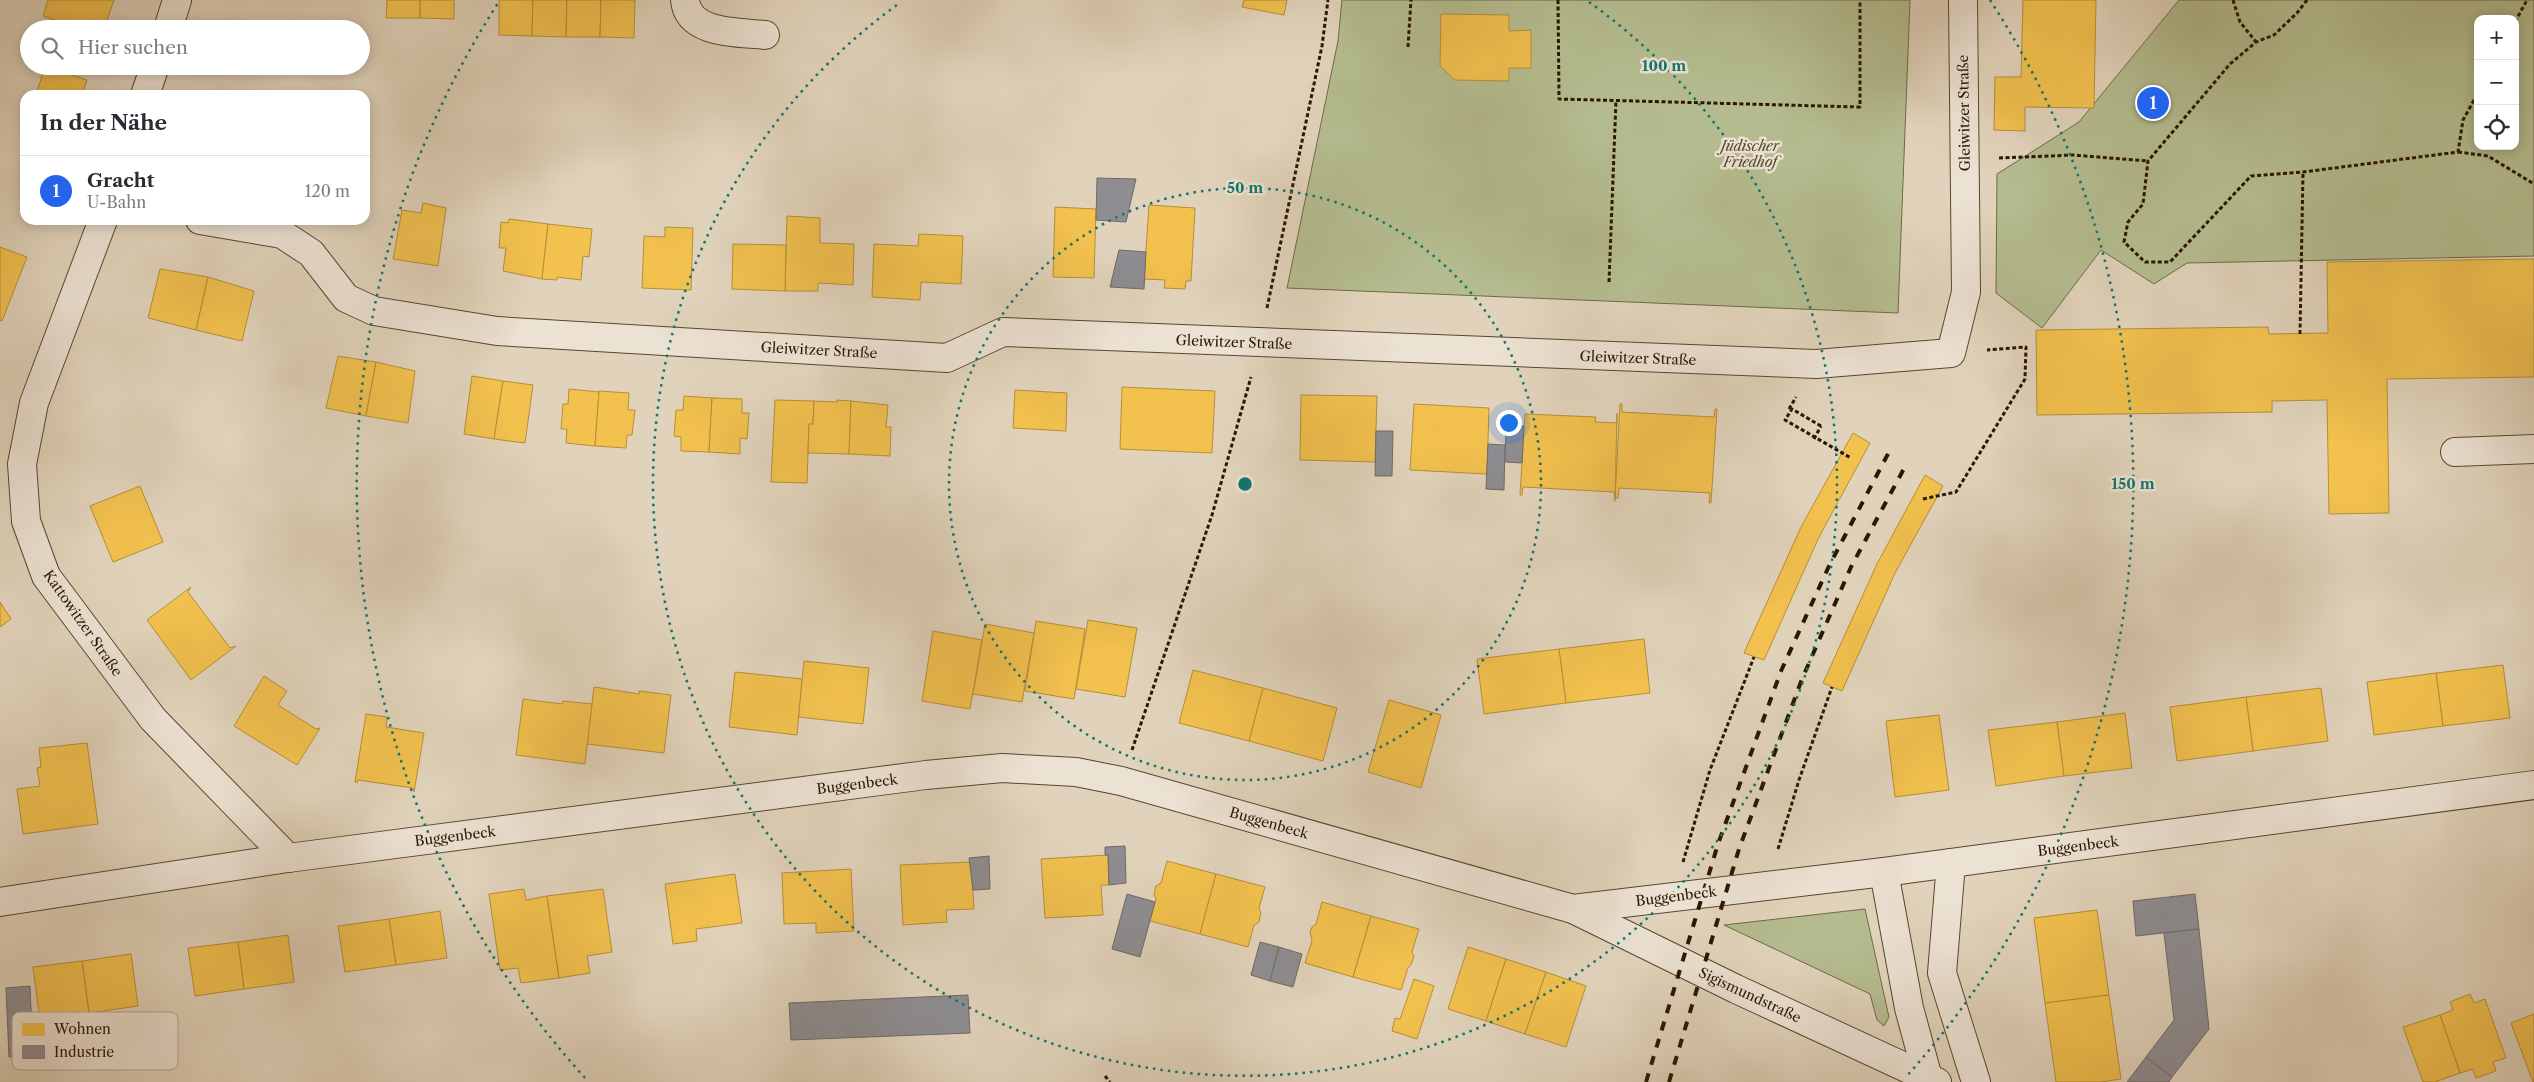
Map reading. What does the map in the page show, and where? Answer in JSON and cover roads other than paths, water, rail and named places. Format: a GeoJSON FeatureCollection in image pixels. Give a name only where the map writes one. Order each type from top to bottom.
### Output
{"type":"FeatureCollection","features":[{"type":"Feature","properties":{"kind":"street"},"geometry":{"type":"LineString","coordinates":[[171,20],[177,0]]}},
{"type":"Feature","properties":{"kind":"street"},"geometry":{"type":"LineString","coordinates":[[685,0],[696,21],[710,30],[765,35]]}},
{"type":"Feature","properties":{"kind":"street","name":"Gleiwitzer Straße"},"geometry":{"type":"LineString","coordinates":[[229,225],[282,234],[311,254],[346,298],[374,311],[497,330],[947,358],[1003,332],[1259,344],[1816,364],[1951,353],[1966,292],[1963,0]]}},
{"type":"Feature","properties":{"kind":"street"},"geometry":{"type":"LineString","coordinates":[[147,90],[152,75]]}},
{"type":"Feature","properties":{"kind":"street","name":"Kattowitzer Straße"},"geometry":{"type":"LineString","coordinates":[[100,225],[34,403],[22,464],[26,521],[46,576],[153,719],[288,858]]}},
{"type":"Feature","properties":{"kind":"street"},"geometry":{"type":"LineString","coordinates":[[2455,452],[2534,449]]}},
{"type":"Feature","properties":{"kind":"street","name":"Buggenbeck"},"geometry":{"type":"LineString","coordinates":[[0,902],[288,858],[926,775],[992,769],[1076,772],[1121,781],[1573,909],[1884,872],[2534,785]]}},
{"type":"Feature","properties":{"kind":"street"},"geometry":{"type":"LineString","coordinates":[[1951,863],[1942,973],[1976,1082]]}},
{"type":"Feature","properties":{"kind":"street","name":"Sigismundstraße"},"geometry":{"type":"LineString","coordinates":[[1884,872],[1910,1008],[1932,1080]]}},
{"type":"Feature","properties":{"kind":"street","name":"Sigismundstraße"},"geometry":{"type":"LineString","coordinates":[[1573,909],[1744,993],[1932,1080]]}},
{"type":"Feature","properties":{"kind":"railway"},"geometry":{"type":"LineString","coordinates":[[1646,1082],[1718,844],[1781,671],[1829,566],[1889,452]]}},
{"type":"Feature","properties":{"kind":"railway"},"geometry":{"type":"LineString","coordinates":[[1669,1082],[1739,849],[1802,679],[1851,567],[1907,463]]}},
{"type":"Feature","properties":{"kind":"place","name":"Gracht"},"geometry":{"type":"Point","coordinates":[2153,103]}},
{"type":"Feature","properties":{"kind":"park label","name":"Jüdischer Friedhof"},"geometry":{"type":"Point","coordinates":[1750,154]}}]}
